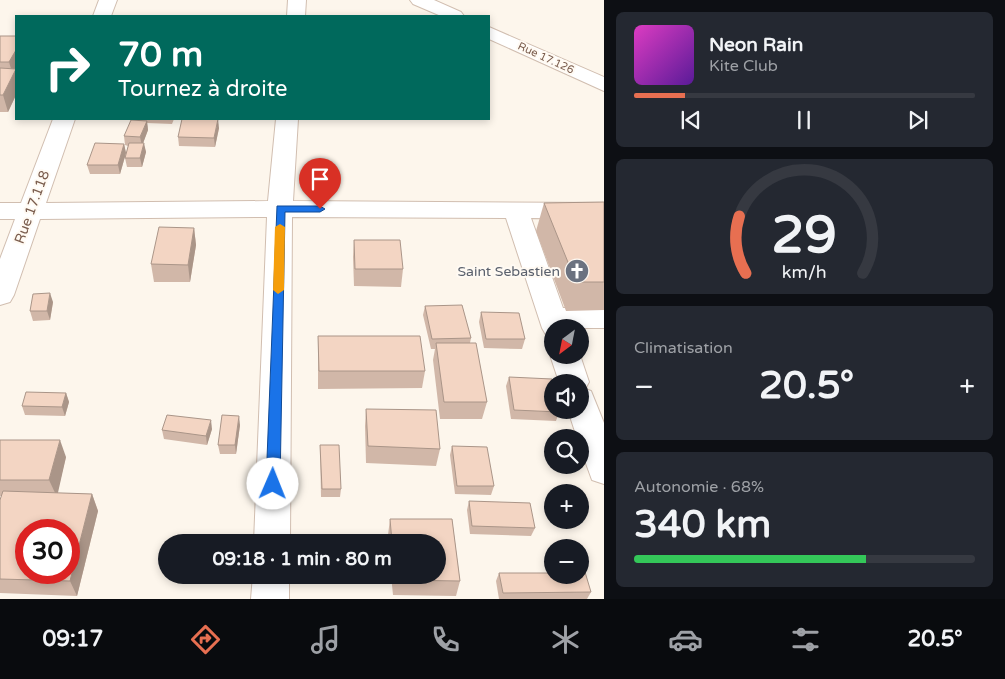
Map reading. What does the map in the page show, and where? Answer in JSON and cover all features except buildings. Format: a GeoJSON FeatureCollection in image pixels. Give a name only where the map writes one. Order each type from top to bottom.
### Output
{"type":"FeatureCollection","features":[{"type":"Feature","properties":{"kind":"street"},"geometry":{"type":"LineString","coordinates":[[102,15],[108,0]]}},
{"type":"Feature","properties":{"kind":"street"},"geometry":{"type":"LineString","coordinates":[[296,15],[297,0]]}},
{"type":"Feature","properties":{"kind":"street"},"geometry":{"type":"LineString","coordinates":[[419,0],[453,15]]}},
{"type":"Feature","properties":{"kind":"street"},"geometry":{"type":"LineString","coordinates":[[437,8],[453,0]]}},
{"type":"Feature","properties":{"kind":"street","name":"Rue 17.126"},"geometry":{"type":"LineString","coordinates":[[490,32],[604,85]]}},
{"type":"Feature","properties":{"kind":"street","name":"Rue 17.118"},"geometry":{"type":"LineString","coordinates":[[0,295],[64,120]]}},
{"type":"Feature","properties":{"kind":"street"},"geometry":{"type":"LineString","coordinates":[[272,534],[280,209],[287,120]]}},
{"type":"Feature","properties":{"kind":"street"},"geometry":{"type":"LineString","coordinates":[[0,211],[280,209],[604,211]]}},
{"type":"Feature","properties":{"kind":"street"},"geometry":{"type":"LineString","coordinates":[[516,211],[553,319]]}},
{"type":"Feature","properties":{"kind":"street"},"geometry":{"type":"LineString","coordinates":[[589,320],[604,318]]}},
{"type":"Feature","properties":{"kind":"street"},"geometry":{"type":"LineString","coordinates":[[587,419],[604,470]]}},
{"type":"Feature","properties":{"kind":"street"},"geometry":{"type":"LineString","coordinates":[[270,599],[271,584]]}},
{"type":"Feature","properties":{"kind":"slow traffic"},"geometry":{"type":"LineString","coordinates":[[278,290],[280,227]]}},
{"type":"Feature","properties":{"kind":"place","name":"Saint Sebastien"},"geometry":{"type":"Point","coordinates":[577,271]}},
{"type":"Feature","properties":{"kind":"route"},"geometry":{"type":"LineString","coordinates":[[273,484],[280,209],[320,209]]}}]}
